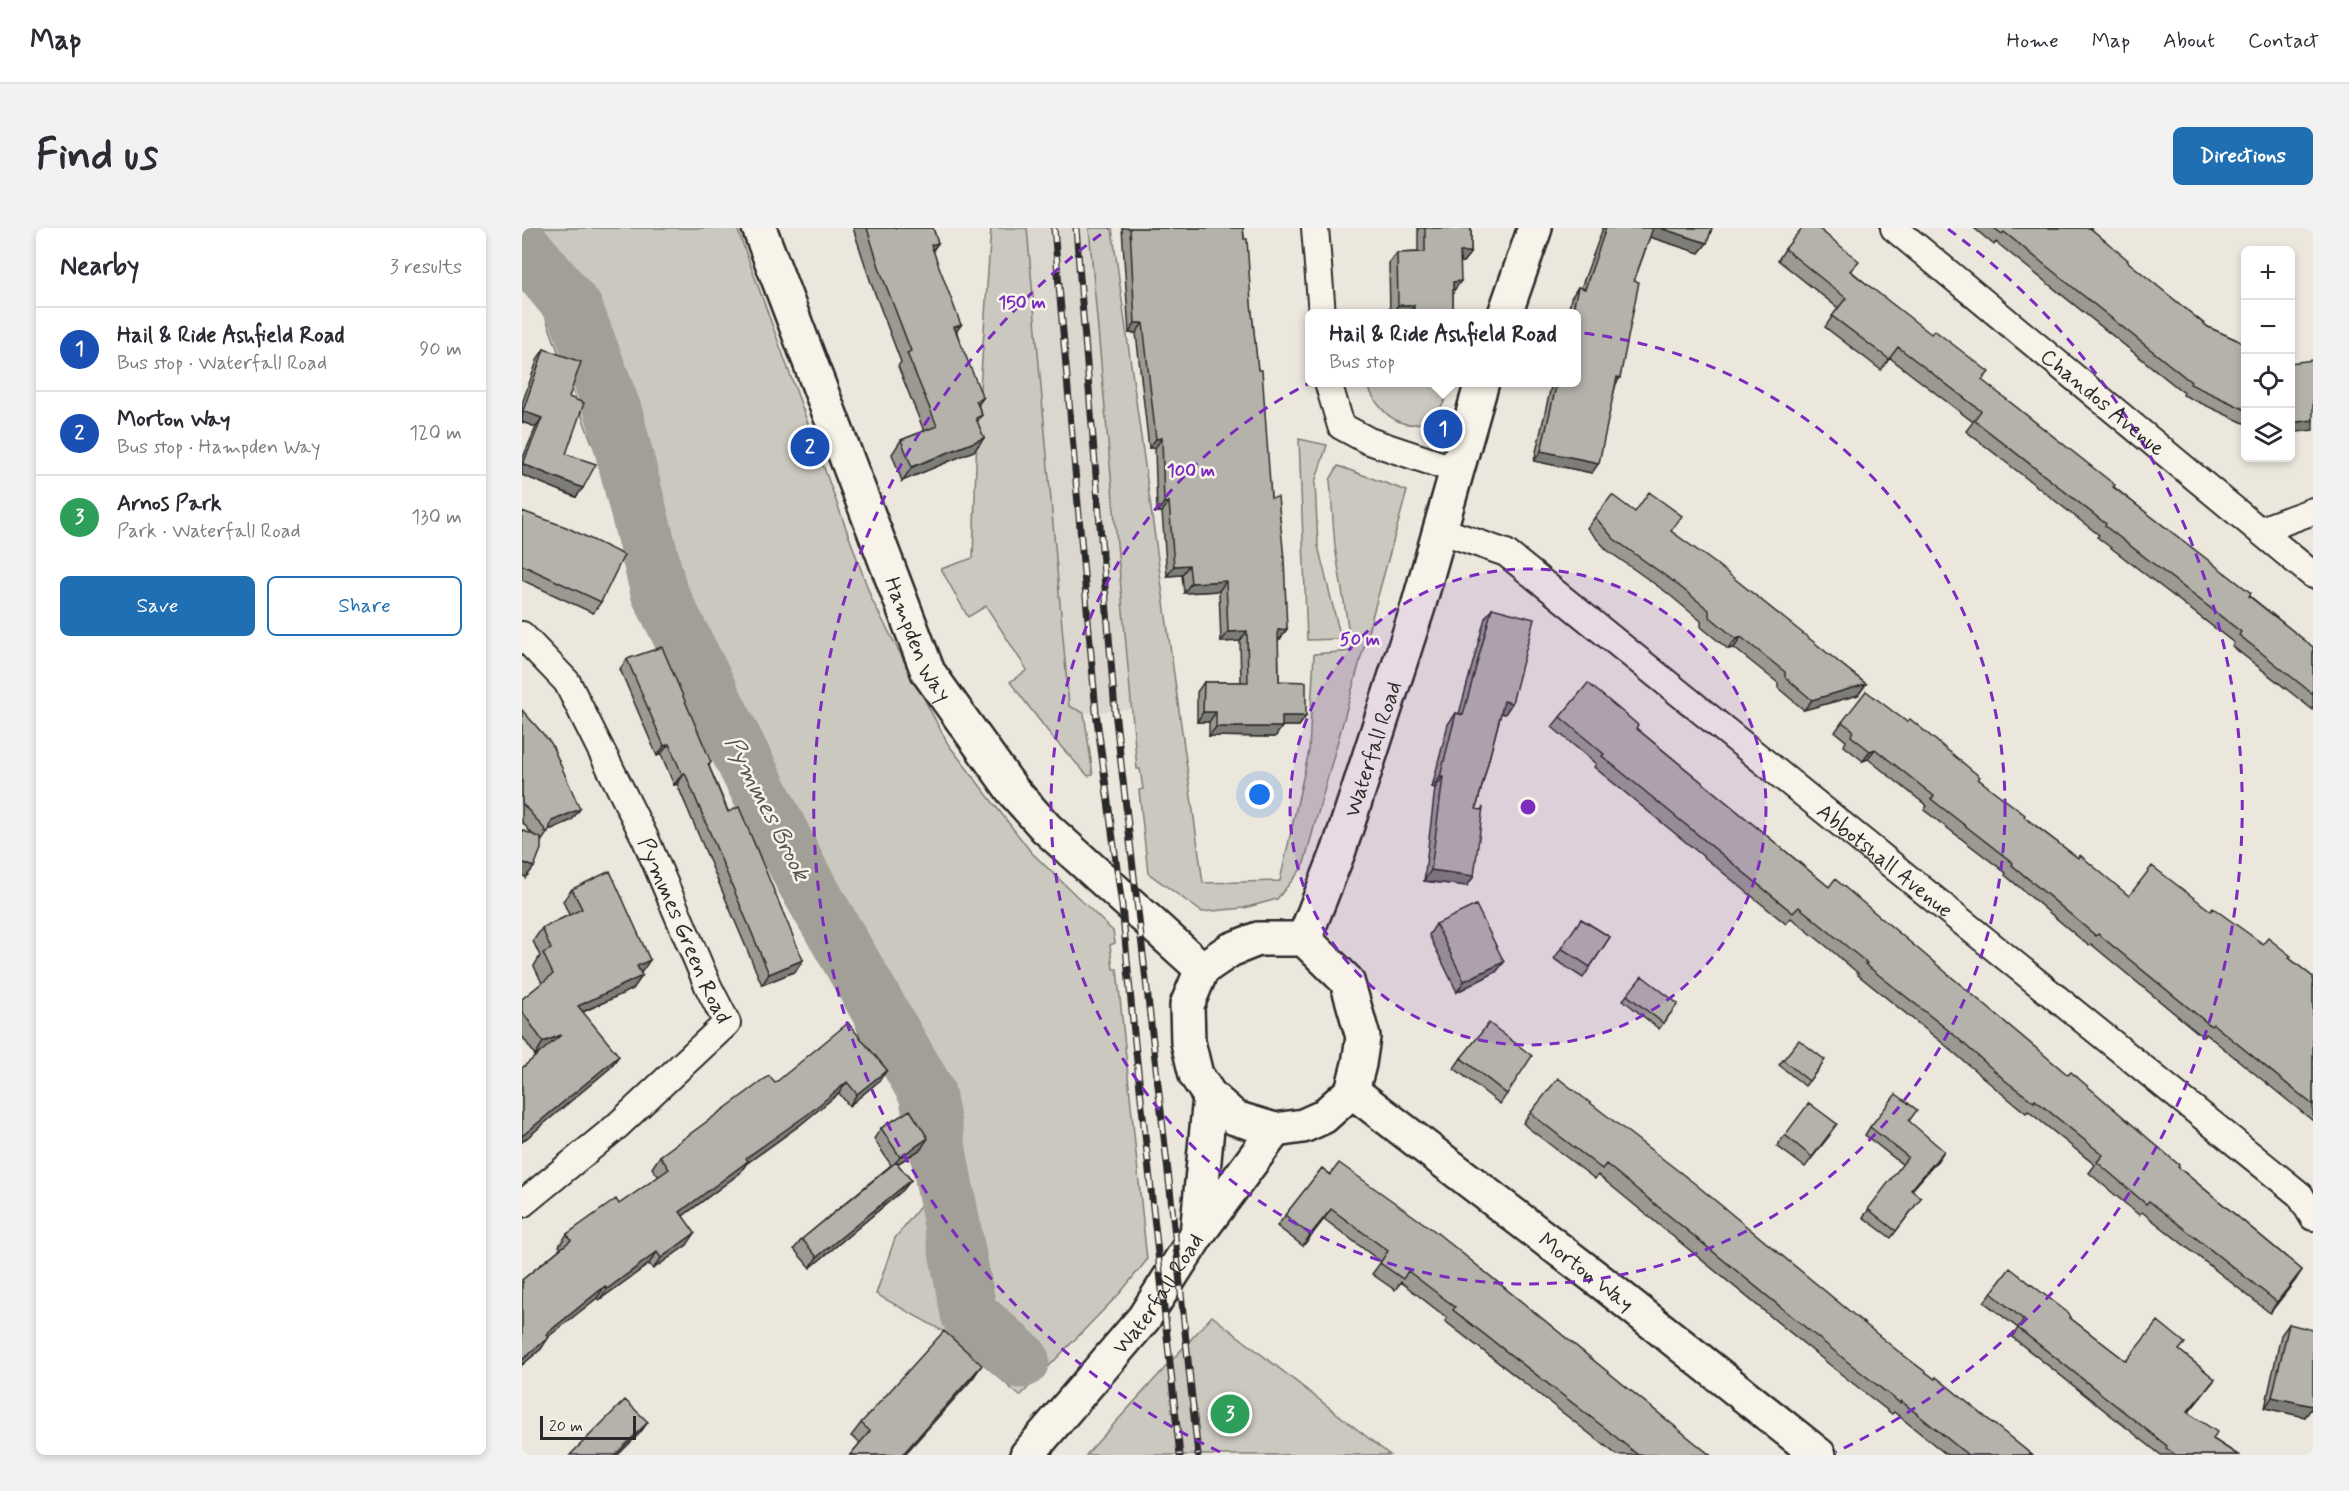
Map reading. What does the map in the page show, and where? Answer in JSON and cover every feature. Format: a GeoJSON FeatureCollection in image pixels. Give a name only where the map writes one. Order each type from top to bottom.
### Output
{"type":"FeatureCollection","features":[{"type":"Feature","properties":{"kind":"main road","name":"Hampden Way"},"geometry":{"type":"LineString","coordinates":[[759,228],[928,672],[1013,791],[1033,813],[1202,969]]}},
{"type":"Feature","properties":{"kind":"main road"},"geometry":{"type":"LineString","coordinates":[[1507,309],[1535,228]]}},
{"type":"Feature","properties":{"kind":"main road","name":"Waterfall Road"},"geometry":{"type":"LineString","coordinates":[[1304,939],[1339,850],[1418,607],[1481,387]]}},
{"type":"Feature","properties":{"kind":"main road"},"geometry":{"type":"LineString","coordinates":[[1258,939],[1304,939],[1347,981],[1363,1037],[1352,1091],[1323,1117],[1303,1126],[1275,1130],[1235,1118],[1210,1096],[1196,1075],[1188,1042],[1187,1005],[1202,969],[1230,950],[1258,939]]}},
{"type":"Feature","properties":{"kind":"main road","name":"Morton Way"},"geometry":{"type":"LineString","coordinates":[[1352,1091],[1604,1284],[1819,1455]]}},
{"type":"Feature","properties":{"kind":"main road","name":"Waterfall Road"},"geometry":{"type":"LineString","coordinates":[[1027,1455],[1144,1318],[1197,1235],[1210,1096]]}},
{"type":"Feature","properties":{"kind":"main road"},"geometry":{"type":"LineString","coordinates":[[1197,1235],[1275,1130]]}},
{"type":"Feature","properties":{"kind":"street"},"geometry":{"type":"LineString","coordinates":[[1315,228],[1322,309]]}},
{"type":"Feature","properties":{"kind":"street","name":"Chandos Avenue"},"geometry":{"type":"LineString","coordinates":[[1894,228],[2313,575]]}},
{"type":"Feature","properties":{"kind":"street"},"geometry":{"type":"LineString","coordinates":[[1329,387],[1341,426],[1369,441],[1456,470]]}},
{"type":"Feature","properties":{"kind":"street"},"geometry":{"type":"LineString","coordinates":[[2261,530],[2313,511]]}},
{"type":"Feature","properties":{"kind":"street","name":"Abbotshall Avenue"},"geometry":{"type":"LineString","coordinates":[[1440,530],[1506,553],[2300,1195],[2313,1217]]}},
{"type":"Feature","properties":{"kind":"street","name":"Pymmes Green Road"},"geometry":{"type":"LineString","coordinates":[[522,635],[567,682],[646,840],[709,988],[727,1023],[616,1127],[522,1204]]}},
{"type":"Feature","properties":{"kind":"shaded area"},"geometry":{"type":"Polygon","coordinates":[[[522,228],[737,228],[872,600],[948,744],[1031,852],[1113,931],[1115,943],[1110,945],[1113,969],[1117,969],[1147,1260],[1120,1293],[1020,1396],[950,1335],[876,1294],[895,1238],[957,1160],[863,1043],[823,940],[646,579],[587,430],[522,253],[522,228]]]}},
{"type":"Feature","properties":{"kind":"shaded area"},"geometry":{"type":"Polygon","coordinates":[[[991,228],[1027,228],[1069,706],[1084,713],[1093,775],[1088,776],[1053,738],[1010,682],[1027,670],[986,606],[968,617],[941,569],[973,558],[977,432],[991,228]]]}},
{"type":"Feature","properties":{"kind":"shaded area"},"geometry":{"type":"Polygon","coordinates":[[[1027,228],[1089,228],[1131,709],[1084,713],[1069,707],[1027,228]]]}},
{"type":"Feature","properties":{"kind":"shaded area"},"geometry":{"type":"Polygon","coordinates":[[[1089,228],[1112,228],[1203,883],[1280,881],[1309,751],[1314,654],[1352,651],[1335,547],[1330,480],[1338,466],[1407,491],[1303,867],[1277,899],[1244,908],[1202,912],[1148,873],[1139,790],[1143,789],[1140,769],[1137,769],[1089,228]]]}},
{"type":"Feature","properties":{"kind":"shaded area"},"geometry":{"type":"Polygon","coordinates":[[[1369,387],[1450,387],[1440,409],[1426,420],[1415,424],[1395,420],[1378,404],[1369,387]]]}},
{"type":"Feature","properties":{"kind":"shaded area"},"geometry":{"type":"Polygon","coordinates":[[[1299,439],[1327,445],[1315,482],[1318,546],[1341,639],[1307,640],[1299,439]]]}},
{"type":"Feature","properties":{"kind":"shaded area"},"geometry":{"type":"Polygon","coordinates":[[[1212,1316],[1390,1455],[1086,1455],[1212,1316]]]}},
{"type":"Feature","properties":{"kind":"building"},"geometry":{"type":"Polygon","coordinates":[[[867,228],[933,228],[938,243],[931,245],[961,325],[954,327],[983,398],[976,401],[982,415],[976,418],[984,438],[912,467],[901,440],[937,426],[907,353],[911,351],[880,270],[867,228]]]}},
{"type":"Feature","properties":{"kind":"building"},"geometry":{"type":"Polygon","coordinates":[[[1130,228],[1243,228],[1244,239],[1247,239],[1258,370],[1262,370],[1271,498],[1278,497],[1284,559],[1287,629],[1278,630],[1279,681],[1306,682],[1306,716],[1282,716],[1282,727],[1216,727],[1216,712],[1203,712],[1204,682],[1248,682],[1247,631],[1228,632],[1226,581],[1191,583],[1189,565],[1174,566],[1169,502],[1164,503],[1162,438],[1156,439],[1143,323],[1135,323],[1130,228]]]}},
{"type":"Feature","properties":{"kind":"building"},"geometry":{"type":"Polygon","coordinates":[[[1425,228],[1471,228],[1471,252],[1460,252],[1461,281],[1453,282],[1453,309],[1414,309],[1414,305],[1398,305],[1397,253],[1425,252],[1425,228]]]}},
{"type":"Feature","properties":{"kind":"building"},"geometry":{"type":"Polygon","coordinates":[[[1606,228],[1653,228],[1634,281],[1639,282],[1620,378],[1617,377],[1599,463],[1541,451],[1556,387],[1581,387],[1581,309],[1573,309],[1578,287],[1585,289],[1606,228]]]}},
{"type":"Feature","properties":{"kind":"building"},"geometry":{"type":"Polygon","coordinates":[[[1660,228],[1712,228],[1707,243],[1660,228]]]}},
{"type":"Feature","properties":{"kind":"building"},"geometry":{"type":"Polygon","coordinates":[[[1802,228],[1818,228],[1859,261],[1850,271],[1931,334],[1934,330],[1989,372],[1982,380],[2115,485],[2113,487],[2251,593],[2249,596],[2313,647],[2313,694],[2239,635],[2241,632],[1974,420],[1981,411],[1898,347],[1889,359],[1832,316],[1846,298],[1785,249],[1802,228]]]}},
{"type":"Feature","properties":{"kind":"building"},"geometry":{"type":"Polygon","coordinates":[[[1994,228],[2090,228],[2208,327],[2241,342],[2241,408],[2190,384],[2191,382],[2004,232],[2002,234],[1994,228]]]}},
{"type":"Feature","properties":{"kind":"building"},"geometry":{"type":"Polygon","coordinates":[[[544,349],[581,362],[569,397],[584,403],[566,454],[596,464],[583,488],[523,464],[542,418],[523,411],[544,349]]]}},
{"type":"Feature","properties":{"kind":"building"},"geometry":{"type":"Polygon","coordinates":[[[2313,360],[2313,420],[2295,422],[2295,362],[2313,360]]]}},
{"type":"Feature","properties":{"kind":"building"},"geometry":{"type":"Polygon","coordinates":[[[1649,492],[1682,516],[1671,531],[1715,563],[1866,684],[1812,700],[1785,677],[1785,672],[1741,637],[1736,639],[1709,616],[1709,610],[1614,539],[1595,517],[1612,495],[1635,512],[1649,492]]]}},
{"type":"Feature","properties":{"kind":"building"},"geometry":{"type":"Polygon","coordinates":[[[522,511],[566,527],[624,555],[601,602],[522,565],[522,511]]]}},
{"type":"Feature","properties":{"kind":"building"},"geometry":{"type":"Polygon","coordinates":[[[1492,608],[1534,619],[1512,703],[1504,701],[1476,809],[1481,810],[1483,807],[1474,876],[1431,870],[1443,777],[1440,777],[1456,713],[1463,715],[1492,608]]]}},
{"type":"Feature","properties":{"kind":"building"},"geometry":{"type":"Polygon","coordinates":[[[662,647],[711,762],[708,764],[728,812],[739,807],[803,960],[769,974],[685,773],[682,774],[669,744],[664,746],[627,659],[662,647]]]}},
{"type":"Feature","properties":{"kind":"building"},"geometry":{"type":"Polygon","coordinates":[[[1588,683],[1638,725],[1636,728],[1829,887],[1835,879],[2068,1075],[2071,1072],[2179,1165],[2178,1167],[2302,1270],[2277,1302],[2149,1201],[2146,1204],[2097,1162],[2103,1155],[2035,1100],[2034,1102],[2007,1082],[1953,1034],[1865,964],[1867,963],[1799,907],[1793,913],[1602,756],[1604,754],[1560,717],[1588,683]]]}},
{"type":"Feature","properties":{"kind":"building"},"geometry":{"type":"Polygon","coordinates":[[[1866,691],[1907,722],[1910,719],[1980,777],[1978,779],[2025,815],[2024,817],[2078,858],[2080,855],[2129,896],[2152,866],[2211,911],[2213,908],[2263,944],[2268,938],[2291,956],[2289,958],[2313,977],[2313,1105],[2098,934],[2096,936],[2012,865],[2013,863],[1931,799],[1934,796],[1875,749],[1870,751],[1851,736],[1853,730],[1842,722],[1866,691]]]}},
{"type":"Feature","properties":{"kind":"building"},"geometry":{"type":"Polygon","coordinates":[[[522,710],[551,743],[580,809],[552,821],[548,833],[522,803],[522,710]]]}},
{"type":"Feature","properties":{"kind":"building"},"geometry":{"type":"Polygon","coordinates":[[[522,830],[541,838],[541,849],[534,867],[522,862],[522,830]]]}},
{"type":"Feature","properties":{"kind":"building"},"geometry":{"type":"Polygon","coordinates":[[[610,871],[650,960],[637,966],[642,976],[578,1006],[619,1056],[522,1136],[522,1068],[561,1035],[543,1042],[522,1011],[522,999],[553,974],[543,953],[551,949],[542,928],[582,909],[572,889],[610,871]]]}},
{"type":"Feature","properties":{"kind":"building"},"geometry":{"type":"Polygon","coordinates":[[[1476,905],[1504,962],[1464,981],[1436,924],[1476,905]]]}},
{"type":"Feature","properties":{"kind":"building"},"geometry":{"type":"Polygon","coordinates":[[[1581,919],[1610,937],[1590,967],[1561,948],[1581,919]]]}},
{"type":"Feature","properties":{"kind":"building"},"geometry":{"type":"Polygon","coordinates":[[[1642,976],[1678,1004],[1663,1023],[1627,995],[1642,976]]]}},
{"type":"Feature","properties":{"kind":"building"},"geometry":{"type":"Polygon","coordinates":[[[848,1023],[887,1070],[857,1094],[847,1082],[808,1114],[746,1158],[748,1161],[680,1212],[695,1233],[661,1258],[657,1252],[607,1289],[605,1286],[546,1334],[549,1337],[522,1360],[522,1280],[571,1240],[567,1234],[616,1199],[619,1204],[669,1169],[660,1156],[769,1076],[775,1083],[848,1023]]]}},
{"type":"Feature","properties":{"kind":"building"},"geometry":{"type":"Polygon","coordinates":[[[1489,1023],[1532,1056],[1507,1094],[1461,1058],[1489,1023]]]}},
{"type":"Feature","properties":{"kind":"building"},"geometry":{"type":"Polygon","coordinates":[[[1799,1040],[1825,1060],[1809,1081],[1783,1060],[1799,1040]]]}},
{"type":"Feature","properties":{"kind":"building"},"geometry":{"type":"Polygon","coordinates":[[[1558,1078],[1694,1183],[1899,1352],[1935,1379],[1936,1377],[2032,1455],[1968,1455],[1849,1363],[1606,1164],[1602,1169],[1534,1116],[1531,1112],[1558,1078]]]}},
{"type":"Feature","properties":{"kind":"building"},"geometry":{"type":"Polygon","coordinates":[[[1896,1094],[1917,1110],[1909,1121],[1944,1151],[1911,1190],[1921,1198],[1896,1231],[1868,1209],[1908,1157],[1870,1127],[1896,1094]]]}},
{"type":"Feature","properties":{"kind":"building"},"geometry":{"type":"Polygon","coordinates":[[[1809,1103],[1837,1124],[1812,1157],[1785,1135],[1809,1103]]]}},
{"type":"Feature","properties":{"kind":"building"},"geometry":{"type":"Polygon","coordinates":[[[910,1110],[928,1138],[900,1157],[881,1128],[910,1110]]]}},
{"type":"Feature","properties":{"kind":"building"},"geometry":{"type":"Polygon","coordinates":[[[896,1162],[911,1180],[817,1257],[802,1239],[896,1162]]]}},
{"type":"Feature","properties":{"kind":"building"},"geometry":{"type":"Polygon","coordinates":[[[1339,1163],[1436,1232],[1710,1455],[1638,1455],[1453,1310],[1455,1307],[1408,1271],[1403,1279],[1380,1263],[1388,1251],[1331,1209],[1310,1235],[1285,1215],[1322,1168],[1330,1175],[1339,1163]]]}},
{"type":"Feature","properties":{"kind":"building"},"geometry":{"type":"Polygon","coordinates":[[[2010,1268],[2126,1361],[2158,1321],[2185,1343],[2179,1350],[2215,1379],[2187,1412],[2217,1432],[2213,1439],[2238,1455],[2176,1455],[2018,1328],[2024,1320],[1991,1293],[2010,1268]]]}},
{"type":"Feature","properties":{"kind":"building"},"geometry":{"type":"Polygon","coordinates":[[[2289,1324],[2313,1330],[2313,1406],[2272,1397],[2289,1324]]]}},
{"type":"Feature","properties":{"kind":"building"},"geometry":{"type":"Polygon","coordinates":[[[944,1331],[982,1365],[902,1455],[850,1455],[870,1431],[861,1423],[944,1331]]]}},
{"type":"Feature","properties":{"kind":"building"},"geometry":{"type":"Polygon","coordinates":[[[625,1400],[648,1422],[615,1455],[570,1455],[625,1400]]]}},
{"type":"Feature","properties":{"kind":"waterway","name":"Pymmes Brook"},"geometry":{"type":"LineString","coordinates":[[522,246],[575,310],[614,413],[659,592],[802,876],[927,1093],[969,1314],[1021,1360]]}},
{"type":"Feature","properties":{"kind":"railway"},"geometry":{"type":"LineString","coordinates":[[1054,228],[1096,712],[1122,906],[1180,1455]]}},
{"type":"Feature","properties":{"kind":"railway"},"geometry":{"type":"LineString","coordinates":[[1076,228],[1115,711],[1198,1455]]}},
{"type":"Feature","properties":{"kind":"place","name":"Hail & Ride Ashfield Road"},"geometry":{"type":"Point","coordinates":[1443,429]}},
{"type":"Feature","properties":{"kind":"place","name":"Morton Way"},"geometry":{"type":"Point","coordinates":[810,447]}},
{"type":"Feature","properties":{"kind":"place","name":"Arnos Park"},"geometry":{"type":"Point","coordinates":[1230,1414]}}]}
